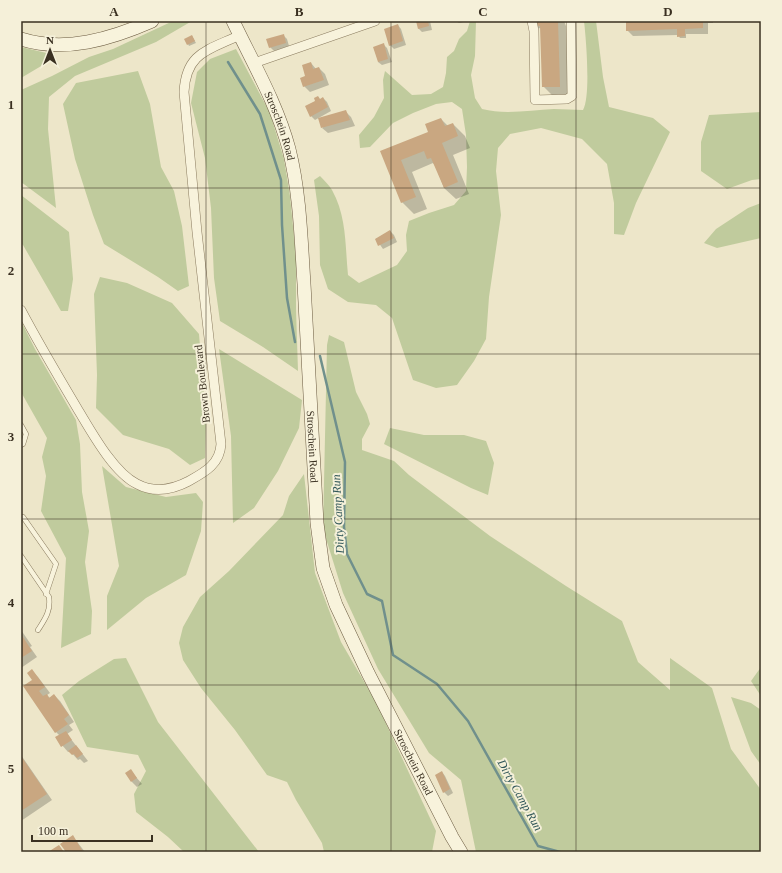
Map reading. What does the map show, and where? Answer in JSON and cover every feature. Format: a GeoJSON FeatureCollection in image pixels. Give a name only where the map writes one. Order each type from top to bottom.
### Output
{"type":"FeatureCollection","features":[{"type":"Feature","properties":{"kind":"street"},"geometry":{"type":"LineString","coordinates":[[21,39],[44,45],[73,44],[115,35],[152,21]]}},
{"type":"Feature","properties":{"kind":"street","name":"Stroschein Road"},"geometry":{"type":"LineString","coordinates":[[234,21],[280,121],[289,149],[294,177],[304,285],[317,523],[323,568],[336,605],[362,660],[461,852]]}},
{"type":"Feature","properties":{"kind":"street"},"geometry":{"type":"LineString","coordinates":[[254,63],[375,21]]}},
{"type":"Feature","properties":{"kind":"street"},"geometry":{"type":"LineString","coordinates":[[532,21],[534,31],[535,100],[567,99],[572,96],[571,21]]}},
{"type":"Feature","properties":{"kind":"street","name":"Brown Boulevard"},"geometry":{"type":"LineString","coordinates":[[21,310],[97,441],[123,475],[136,484],[150,489],[165,490],[182,485],[201,474],[217,460],[220,453],[221,444],[197,232],[184,92],[187,72],[195,58],[240,35]]}},
{"type":"Feature","properties":{"kind":"lane"},"geometry":{"type":"LineString","coordinates":[[21,426],[26,434],[23,444],[21,445]]}},
{"type":"Feature","properties":{"kind":"lane"},"geometry":{"type":"LineString","coordinates":[[21,518],[23,516],[56,564],[46,594]]}},
{"type":"Feature","properties":{"kind":"lane"},"geometry":{"type":"LineString","coordinates":[[21,556],[49,597],[50,604],[48,614],[38,630]]}},
{"type":"Feature","properties":{"kind":"green space"},"geometry":{"type":"Polygon","coordinates":[[[173,21],[192,21],[156,42],[75,76],[49,97],[48,129],[56,208],[21,182],[21,90],[89,57],[113,49],[173,21]]]}},
{"type":"Feature","properties":{"kind":"green space"},"geometry":{"type":"Polygon","coordinates":[[[470,21],[476,21],[475,56],[471,75],[475,98],[482,109],[500,112],[554,109],[583,110],[587,93],[587,53],[584,21],[596,21],[603,77],[609,107],[653,118],[670,132],[636,203],[624,235],[614,234],[614,203],[607,164],[582,139],[541,128],[510,134],[498,148],[496,171],[501,215],[489,297],[486,339],[474,361],[457,385],[436,388],[413,380],[392,318],[376,305],[348,302],[328,289],[320,265],[319,216],[314,180],[320,176],[331,188],[337,200],[343,221],[348,275],[359,283],[397,265],[407,251],[406,235],[409,221],[454,205],[466,191],[466,135],[462,109],[452,102],[436,104],[413,113],[393,123],[370,147],[360,148],[359,135],[374,117],[384,98],[383,80],[385,71],[412,95],[431,94],[443,87],[447,57],[454,51],[459,39],[467,31],[470,21]]]}},
{"type":"Feature","properties":{"kind":"green space"},"geometry":{"type":"Polygon","coordinates":[[[21,47],[55,55],[53,59],[21,78],[21,47]]]}},
{"type":"Feature","properties":{"kind":"green space"},"geometry":{"type":"Polygon","coordinates":[[[236,49],[270,113],[284,159],[290,196],[296,256],[298,371],[263,347],[220,321],[214,278],[211,208],[205,158],[191,103],[197,72],[210,59],[236,49]]]}},
{"type":"Feature","properties":{"kind":"green space"},"geometry":{"type":"Polygon","coordinates":[[[138,71],[150,104],[161,167],[174,191],[182,226],[189,286],[178,291],[104,244],[75,159],[63,104],[76,83],[138,71]]]}},
{"type":"Feature","properties":{"kind":"green space"},"geometry":{"type":"Polygon","coordinates":[[[761,112],[761,179],[752,180],[727,189],[701,171],[701,142],[709,115],[761,112]]]}},
{"type":"Feature","properties":{"kind":"green space"},"geometry":{"type":"Polygon","coordinates":[[[21,195],[69,232],[73,279],[68,311],[61,311],[23,245],[21,244],[21,195]]]}},
{"type":"Feature","properties":{"kind":"green space"},"geometry":{"type":"Polygon","coordinates":[[[761,203],[761,238],[717,248],[704,243],[716,229],[748,208],[761,203]]]}},
{"type":"Feature","properties":{"kind":"green space"},"geometry":{"type":"Polygon","coordinates":[[[100,277],[127,283],[172,303],[199,334],[206,418],[205,458],[190,465],[169,449],[123,435],[96,408],[97,375],[94,294],[100,277]]]}},
{"type":"Feature","properties":{"kind":"green space"},"geometry":{"type":"Polygon","coordinates":[[[21,321],[35,349],[76,420],[80,444],[82,492],[89,531],[85,562],[92,611],[91,634],[61,648],[66,558],[41,511],[46,476],[42,457],[47,438],[21,392],[21,321]]]}},
{"type":"Feature","properties":{"kind":"green space"},"geometry":{"type":"Polygon","coordinates":[[[329,335],[344,342],[356,392],[367,414],[370,424],[362,439],[362,450],[394,461],[409,475],[490,536],[622,621],[638,662],[670,690],[670,658],[712,688],[731,749],[761,790],[761,852],[476,852],[461,780],[429,753],[378,669],[343,593],[323,529],[327,345],[329,335]]]}},
{"type":"Feature","properties":{"kind":"green space"},"geometry":{"type":"Polygon","coordinates":[[[219,349],[302,400],[299,428],[278,471],[254,508],[233,523],[231,436],[219,349]]]}},
{"type":"Feature","properties":{"kind":"green space"},"geometry":{"type":"Polygon","coordinates":[[[390,428],[424,435],[464,435],[486,441],[494,463],[488,495],[471,488],[384,444],[390,428]]]}},
{"type":"Feature","properties":{"kind":"green space"},"geometry":{"type":"Polygon","coordinates":[[[102,466],[126,487],[166,497],[196,493],[203,502],[201,531],[186,575],[146,598],[107,630],[107,596],[119,566],[102,466]]]}},
{"type":"Feature","properties":{"kind":"green space"},"geometry":{"type":"Polygon","coordinates":[[[304,474],[315,573],[341,642],[376,702],[436,831],[432,852],[324,852],[322,843],[287,782],[267,775],[235,730],[201,688],[183,660],[179,643],[183,627],[200,597],[229,571],[283,515],[289,496],[304,474]]]}},
{"type":"Feature","properties":{"kind":"green space"},"geometry":{"type":"Polygon","coordinates":[[[126,658],[158,722],[259,852],[184,852],[168,837],[136,812],[134,794],[146,771],[138,755],[87,747],[62,695],[79,681],[114,659],[126,658]]]}},
{"type":"Feature","properties":{"kind":"green space"},"geometry":{"type":"Polygon","coordinates":[[[761,667],[761,696],[751,681],[761,667]]]}},
{"type":"Feature","properties":{"kind":"green space"},"geometry":{"type":"Polygon","coordinates":[[[731,697],[751,703],[761,710],[761,765],[751,751],[731,697]]]}},
{"type":"Feature","properties":{"kind":"building"},"geometry":{"type":"Polygon","coordinates":[[[416,21],[428,21],[429,26],[418,29],[416,21]]]}},
{"type":"Feature","properties":{"kind":"building"},"geometry":{"type":"Polygon","coordinates":[[[527,21],[558,21],[560,87],[542,87],[540,26],[530,28],[527,21]]]}},
{"type":"Feature","properties":{"kind":"building"},"geometry":{"type":"Polygon","coordinates":[[[626,21],[703,21],[703,28],[685,29],[685,36],[677,37],[677,29],[626,31],[626,21]]]}},
{"type":"Feature","properties":{"kind":"building"},"geometry":{"type":"Polygon","coordinates":[[[398,24],[403,41],[389,46],[384,29],[398,24]]]}},
{"type":"Feature","properties":{"kind":"building"},"geometry":{"type":"Polygon","coordinates":[[[284,34],[286,43],[269,48],[266,39],[284,34]]]}},
{"type":"Feature","properties":{"kind":"building"},"geometry":{"type":"Polygon","coordinates":[[[192,35],[195,41],[187,45],[184,39],[192,35]]]}},
{"type":"Feature","properties":{"kind":"building"},"geometry":{"type":"Polygon","coordinates":[[[384,43],[388,59],[378,62],[373,47],[384,43]]]}},
{"type":"Feature","properties":{"kind":"building"},"geometry":{"type":"Polygon","coordinates":[[[311,62],[313,69],[319,67],[324,80],[303,87],[300,78],[305,76],[302,65],[311,62]]]}},
{"type":"Feature","properties":{"kind":"building"},"geometry":{"type":"Polygon","coordinates":[[[318,96],[320,99],[323,97],[328,107],[310,117],[305,106],[315,101],[314,98],[318,96]]]}},
{"type":"Feature","properties":{"kind":"building"},"geometry":{"type":"Polygon","coordinates":[[[346,110],[350,120],[321,128],[318,118],[346,110]]]}},
{"type":"Feature","properties":{"kind":"building"},"geometry":{"type":"Polygon","coordinates":[[[441,118],[445,126],[453,123],[458,136],[442,143],[458,182],[444,188],[431,158],[427,159],[424,151],[401,160],[416,197],[401,203],[380,151],[428,132],[425,124],[441,118]]]}},
{"type":"Feature","properties":{"kind":"building"},"geometry":{"type":"Polygon","coordinates":[[[390,230],[394,238],[378,246],[375,239],[390,230]]]}},
{"type":"Feature","properties":{"kind":"building"},"geometry":{"type":"Polygon","coordinates":[[[21,634],[32,651],[21,658],[21,634]]]}},
{"type":"Feature","properties":{"kind":"building"},"geometry":{"type":"Polygon","coordinates":[[[32,669],[45,687],[39,691],[43,696],[47,694],[49,698],[54,694],[69,715],[64,719],[68,724],[55,733],[23,686],[32,680],[27,673],[32,669]]]}},
{"type":"Feature","properties":{"kind":"building"},"geometry":{"type":"Polygon","coordinates":[[[66,731],[72,740],[61,747],[55,737],[66,731]]]}},
{"type":"Feature","properties":{"kind":"building"},"geometry":{"type":"Polygon","coordinates":[[[76,745],[83,754],[77,758],[74,754],[72,755],[68,751],[76,745]]]}},
{"type":"Feature","properties":{"kind":"building"},"geometry":{"type":"Polygon","coordinates":[[[21,756],[47,794],[21,811],[21,756]]]}},
{"type":"Feature","properties":{"kind":"building"},"geometry":{"type":"Polygon","coordinates":[[[131,769],[137,778],[131,782],[125,773],[131,769]]]}},
{"type":"Feature","properties":{"kind":"building"},"geometry":{"type":"Polygon","coordinates":[[[442,771],[450,789],[443,793],[435,775],[442,771]]]}},
{"type":"Feature","properties":{"kind":"building"},"geometry":{"type":"Polygon","coordinates":[[[73,835],[83,852],[66,852],[60,844],[73,835]]]}},
{"type":"Feature","properties":{"kind":"building"},"geometry":{"type":"Polygon","coordinates":[[[59,845],[64,852],[48,852],[59,845]]]}},
{"type":"Feature","properties":{"kind":"waterway","name":"Dirty Camp Run"},"geometry":{"type":"LineString","coordinates":[[228,62],[260,114],[281,180],[282,225],[287,298],[295,342]]}},
{"type":"Feature","properties":{"kind":"waterway","name":"Dirty Camp Run"},"geometry":{"type":"LineString","coordinates":[[320,356],[345,462],[344,527],[347,554],[367,594],[382,601],[393,655],[437,684],[468,721],[538,846],[560,852]]}}]}
